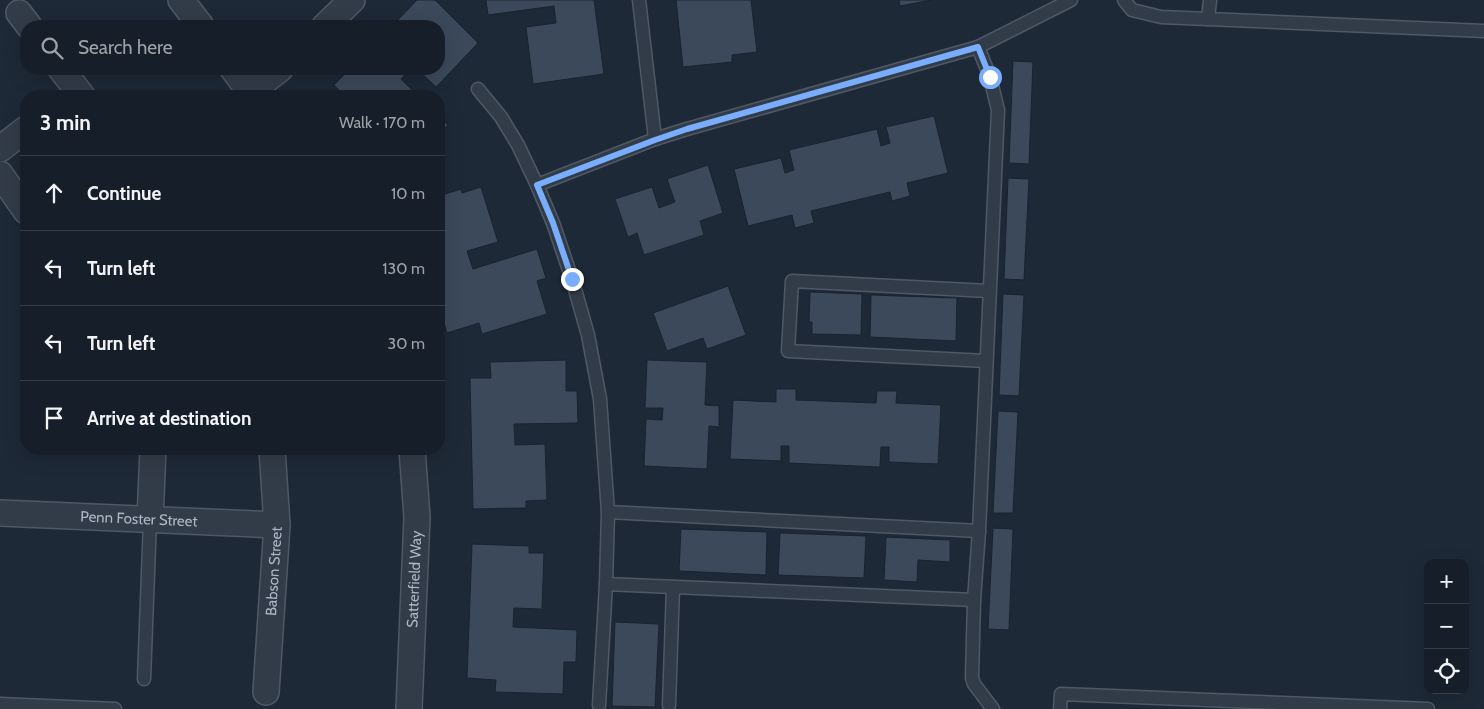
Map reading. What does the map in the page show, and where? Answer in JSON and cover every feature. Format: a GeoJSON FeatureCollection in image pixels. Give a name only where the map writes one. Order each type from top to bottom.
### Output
{"type":"FeatureCollection","features":[{"type":"Feature","properties":{"kind":"street"},"geometry":{"type":"LineString","coordinates":[[181,0],[196,20]]}},
{"type":"Feature","properties":{"kind":"street"},"geometry":{"type":"LineString","coordinates":[[331,20],[352,0]]}},
{"type":"Feature","properties":{"kind":"street"},"geometry":{"type":"LineString","coordinates":[[64,75],[73,90]]}},
{"type":"Feature","properties":{"kind":"street"},"geometry":{"type":"LineString","coordinates":[[237,75],[247,90]]}},
{"type":"Feature","properties":{"kind":"street"},"geometry":{"type":"LineString","coordinates":[[256,90],[273,75]]}},
{"type":"Feature","properties":{"kind":"street"},"geometry":{"type":"LineString","coordinates":[[0,149],[20,134]]}},
{"type":"Feature","properties":{"kind":"street"},"geometry":{"type":"LineString","coordinates":[[0,174],[20,202]]}},
{"type":"Feature","properties":{"kind":"street"},"geometry":{"type":"LineString","coordinates":[[150,520],[153,455]]}},
{"type":"Feature","properties":{"kind":"street","name":"Babson Street"},"geometry":{"type":"LineString","coordinates":[[266,692],[277,525],[272,455]]}},
{"type":"Feature","properties":{"kind":"street","name":"Satterfield Way"},"geometry":{"type":"LineString","coordinates":[[409,709],[417,517],[412,455]]}},
{"type":"Feature","properties":{"kind":"street","name":"Penn Foster Street"},"geometry":{"type":"LineString","coordinates":[[0,513],[277,525]]}},
{"type":"Feature","properties":{"kind":"lane"},"geometry":{"type":"LineString","coordinates":[[639,0],[655,140]]}},
{"type":"Feature","properties":{"kind":"lane"},"geometry":{"type":"LineString","coordinates":[[537,185],[655,140],[978,47],[1071,0]]}},
{"type":"Feature","properties":{"kind":"lane"},"geometry":{"type":"LineString","coordinates":[[1124,0],[1132,10],[1161,17],[1484,31]]}},
{"type":"Feature","properties":{"kind":"lane"},"geometry":{"type":"LineString","coordinates":[[1208,19],[1210,0]]}},
{"type":"Feature","properties":{"kind":"lane"},"geometry":{"type":"LineString","coordinates":[[978,47],[990,77],[998,110],[979,531],[974,600],[972,678],[974,684],[993,709]]}},
{"type":"Feature","properties":{"kind":"lane"},"geometry":{"type":"LineString","coordinates":[[478,89],[501,116],[518,145],[537,185],[553,223],[588,335],[600,399],[608,512],[599,704]]}},
{"type":"Feature","properties":{"kind":"lane"},"geometry":{"type":"LineString","coordinates":[[986,361],[788,351],[792,281],[989,292]]}},
{"type":"Feature","properties":{"kind":"lane"},"geometry":{"type":"LineString","coordinates":[[608,512],[979,531]]}},
{"type":"Feature","properties":{"kind":"lane"},"geometry":{"type":"LineString","coordinates":[[144,679],[150,520]]}},
{"type":"Feature","properties":{"kind":"lane"},"geometry":{"type":"LineString","coordinates":[[606,584],[974,600]]}},
{"type":"Feature","properties":{"kind":"lane"},"geometry":{"type":"LineString","coordinates":[[669,705],[673,587]]}},
{"type":"Feature","properties":{"kind":"lane"},"geometry":{"type":"LineString","coordinates":[[1060,709],[1061,694],[1428,709]]}},
{"type":"Feature","properties":{"kind":"lane"},"geometry":{"type":"LineString","coordinates":[[0,704],[115,709]]}},
{"type":"Feature","properties":{"kind":"building"},"geometry":{"type":"Polygon","coordinates":[[[417,0],[435,0],[478,43],[436,87],[423,75],[445,75],[445,20],[398,20],[417,0]]]}},
{"type":"Feature","properties":{"kind":"building"},"geometry":{"type":"Polygon","coordinates":[[[486,0],[594,0],[604,74],[533,84],[526,27],[556,23],[554,6],[488,15],[486,0]]]}},
{"type":"Feature","properties":{"kind":"building"},"geometry":{"type":"Polygon","coordinates":[[[676,0],[751,0],[757,52],[732,55],[732,62],[683,67],[676,0]]]}},
{"type":"Feature","properties":{"kind":"building"},"geometry":{"type":"Polygon","coordinates":[[[899,0],[932,0],[900,6],[899,0]]]}},
{"type":"Feature","properties":{"kind":"building"},"geometry":{"type":"Polygon","coordinates":[[[1013,61],[1033,62],[1029,164],[1009,163],[1013,61]]]}},
{"type":"Feature","properties":{"kind":"building"},"geometry":{"type":"Polygon","coordinates":[[[344,75],[405,75],[401,79],[412,90],[339,90],[334,85],[344,75]]]}},
{"type":"Feature","properties":{"kind":"building"},"geometry":{"type":"Polygon","coordinates":[[[934,116],[948,173],[907,183],[910,196],[892,201],[890,192],[811,211],[814,223],[795,228],[792,215],[748,226],[734,169],[781,158],[785,173],[794,170],[789,150],[877,129],[881,146],[890,143],[886,127],[934,116]]]}},
{"type":"Feature","properties":{"kind":"building"},"geometry":{"type":"Polygon","coordinates":[[[708,165],[723,213],[700,221],[704,235],[644,255],[637,233],[628,237],[615,199],[652,187],[659,208],[675,202],[667,179],[708,165]]]}},
{"type":"Feature","properties":{"kind":"building"},"geometry":{"type":"Polygon","coordinates":[[[1008,178],[1029,179],[1024,280],[1004,279],[1008,178]]]}},
{"type":"Feature","properties":{"kind":"building"},"geometry":{"type":"Polygon","coordinates":[[[481,187],[498,242],[467,251],[473,269],[537,249],[546,278],[537,281],[547,314],[482,334],[479,323],[447,333],[445,326],[445,194],[461,189],[462,193],[481,187]]]}},
{"type":"Feature","properties":{"kind":"building"},"geometry":{"type":"Polygon","coordinates":[[[728,286],[746,335],[707,349],[703,338],[667,351],[653,313],[728,286]]]}},
{"type":"Feature","properties":{"kind":"building"},"geometry":{"type":"Polygon","coordinates":[[[810,292],[862,294],[861,335],[812,334],[812,322],[809,322],[810,292]]]}},
{"type":"Feature","properties":{"kind":"building"},"geometry":{"type":"Polygon","coordinates":[[[1003,294],[1024,295],[1019,396],[999,395],[1003,294]]]}},
{"type":"Feature","properties":{"kind":"building"},"geometry":{"type":"Polygon","coordinates":[[[871,295],[957,298],[956,341],[870,337],[871,295]]]}},
{"type":"Feature","properties":{"kind":"building"},"geometry":{"type":"Polygon","coordinates":[[[566,360],[566,391],[577,391],[578,423],[514,424],[515,445],[545,444],[547,500],[526,501],[526,508],[473,509],[470,378],[491,378],[490,362],[566,360]]]}},
{"type":"Feature","properties":{"kind":"building"},"geometry":{"type":"Polygon","coordinates":[[[647,360],[707,362],[705,405],[719,406],[719,427],[709,426],[707,469],[644,466],[646,419],[662,420],[663,408],[645,408],[647,360]]]}},
{"type":"Feature","properties":{"kind":"building"},"geometry":{"type":"Polygon","coordinates":[[[776,389],[796,389],[796,400],[876,403],[877,391],[897,391],[896,403],[941,405],[938,464],[889,462],[889,447],[881,447],[880,467],[789,463],[789,446],[781,446],[781,461],[730,459],[733,400],[776,402],[776,389]]]}},
{"type":"Feature","properties":{"kind":"building"},"geometry":{"type":"Polygon","coordinates":[[[998,411],[1018,412],[1013,513],[993,513],[998,411]]]}},
{"type":"Feature","properties":{"kind":"building"},"geometry":{"type":"Polygon","coordinates":[[[993,528],[1013,529],[1009,630],[988,629],[993,528]]]}},
{"type":"Feature","properties":{"kind":"building"},"geometry":{"type":"Polygon","coordinates":[[[681,529],[767,532],[766,575],[679,571],[681,529]]]}},
{"type":"Feature","properties":{"kind":"building"},"geometry":{"type":"Polygon","coordinates":[[[780,533],[866,536],[864,578],[778,575],[780,533]]]}},
{"type":"Feature","properties":{"kind":"building"},"geometry":{"type":"Polygon","coordinates":[[[886,537],[950,540],[950,562],[918,560],[917,582],[884,580],[886,537]]]}},
{"type":"Feature","properties":{"kind":"building"},"geometry":{"type":"Polygon","coordinates":[[[472,544],[529,546],[529,553],[544,553],[542,609],[514,608],[513,627],[577,630],[576,662],[564,662],[563,694],[495,692],[496,680],[467,678],[472,544]]]}},
{"type":"Feature","properties":{"kind":"building"},"geometry":{"type":"Polygon","coordinates":[[[615,622],[659,624],[655,707],[612,706],[615,622]]]}},
{"type":"Feature","properties":{"kind":"route"},"geometry":{"type":"LineString","coordinates":[[572,279],[553,223],[537,185],[687,129],[978,47],[990,77]]}}]}
